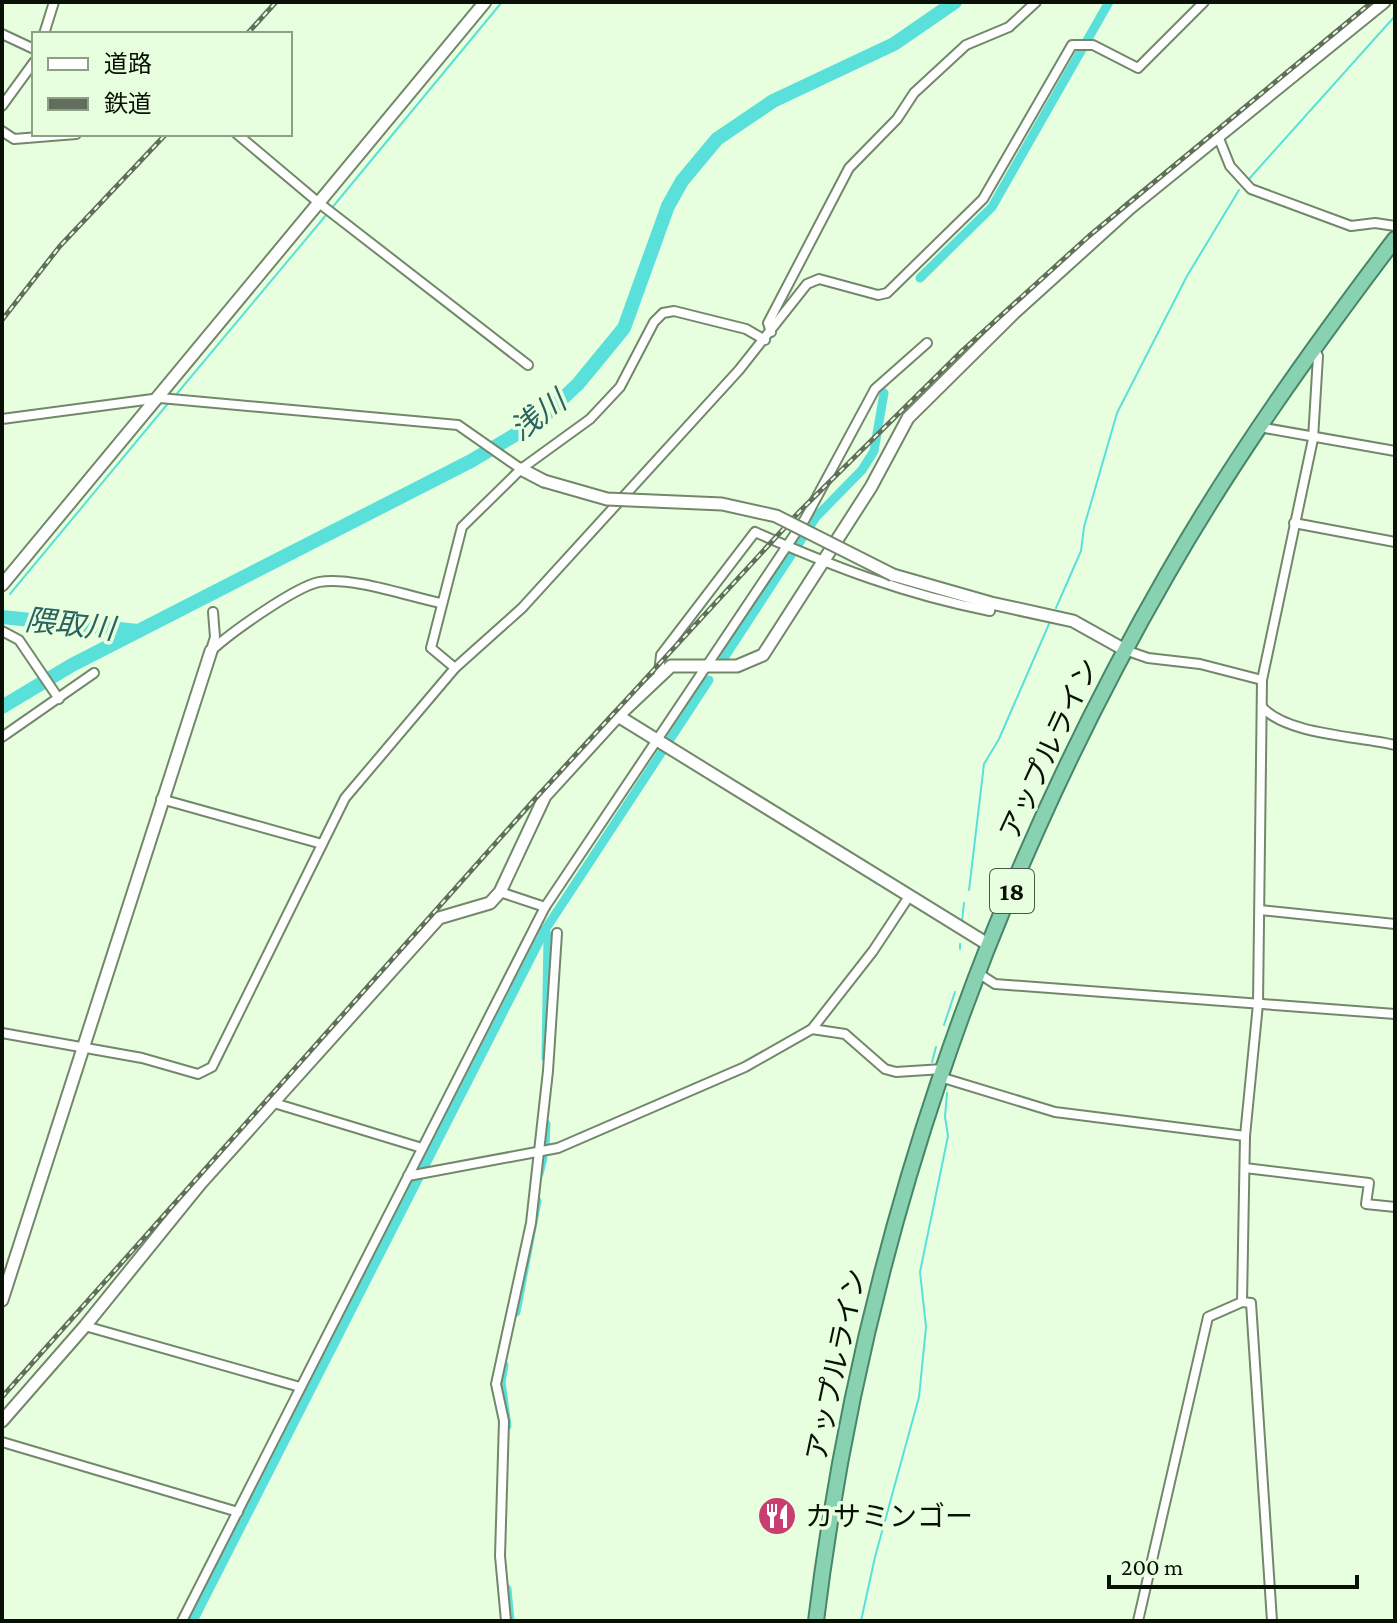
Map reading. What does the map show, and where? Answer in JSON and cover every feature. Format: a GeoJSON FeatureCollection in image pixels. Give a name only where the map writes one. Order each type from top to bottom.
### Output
{"type":"FeatureCollection","features":[{"type":"Feature","properties":{"kind":"highway","name":"アップルライン"},"geometry":{"type":"LineString","coordinates":[[816,1621],[846,1431],[875,1297],[941,1073],[989,945],[1049,805],[1125,650],[1170,569],[1313,347],[1395,239]]}},
{"type":"Feature","properties":{"kind":"street"},"geometry":{"type":"LineString","coordinates":[[45,32],[54,2]]}},
{"type":"Feature","properties":{"kind":"street"},"geometry":{"type":"LineString","coordinates":[[2,585],[485,2]]}},
{"type":"Feature","properties":{"kind":"street"},"geometry":{"type":"LineString","coordinates":[[768,336],[768,323],[849,168],[897,119],[914,93],[966,45],[1009,27],[1036,2]]}},
{"type":"Feature","properties":{"kind":"street"},"geometry":{"type":"LineString","coordinates":[[2,1033],[142,1058],[198,1074],[212,1067],[345,798],[455,668],[522,608],[768,336],[807,284],[819,279],[878,295],[887,293],[983,199],[1072,45],[1093,45],[1138,68],[1204,2]]}},
{"type":"Feature","properties":{"kind":"street"},"geometry":{"type":"LineString","coordinates":[[2,1421],[85,1326],[200,1184],[439,918],[490,903],[500,892],[545,796],[659,674],[671,666],[748,664],[763,655],[886,464],[908,418],[1025,303],[1130,208],[1384,2]]}},
{"type":"Feature","properties":{"kind":"street"},"geometry":{"type":"LineString","coordinates":[[2,34],[32,48]]}},
{"type":"Feature","properties":{"kind":"street"},"geometry":{"type":"LineString","coordinates":[[2,106],[32,65]]}},
{"type":"Feature","properties":{"kind":"street"},"geometry":{"type":"LineString","coordinates":[[2,131],[14,139],[51,136]]}},
{"type":"Feature","properties":{"kind":"street"},"geometry":{"type":"LineString","coordinates":[[239,136],[319,203],[528,365]]}},
{"type":"Feature","properties":{"kind":"street"},"geometry":{"type":"LineString","coordinates":[[1218,136],[1230,166],[1251,189],[1351,226],[1375,223],[1395,226]]}},
{"type":"Feature","properties":{"kind":"street"},"geometry":{"type":"LineString","coordinates":[[455,668],[431,648],[440,603],[462,527],[521,469],[590,419],[620,387],[654,322],[663,313],[674,311],[768,336]]}},
{"type":"Feature","properties":{"kind":"street"},"geometry":{"type":"LineString","coordinates":[[182,1621],[411,1176],[422,1148],[545,907],[662,746],[709,665],[792,549],[875,389],[927,343]]}},
{"type":"Feature","properties":{"kind":"street"},"geometry":{"type":"LineString","coordinates":[[1242,1302],[1245,1136],[1258,1004],[1262,680],[1313,439],[1318,356],[1313,347]]}},
{"type":"Feature","properties":{"kind":"street"},"geometry":{"type":"LineString","coordinates":[[2,419],[160,398],[458,425],[521,469],[544,481],[607,499],[722,504],[776,516],[893,575],[991,603],[1073,621],[1125,650],[1148,658],[1200,664],[1262,680]]}},
{"type":"Feature","properties":{"kind":"street"},"geometry":{"type":"LineString","coordinates":[[1259,427],[1313,439],[1395,451]]}},
{"type":"Feature","properties":{"kind":"street"},"geometry":{"type":"LineString","coordinates":[[1294,523],[1395,542]]}},
{"type":"Feature","properties":{"kind":"street"},"geometry":{"type":"LineString","coordinates":[[659,674],[661,655],[755,532],[876,583],[917,596],[990,611],[991,603]]}},
{"type":"Feature","properties":{"kind":"street"},"geometry":{"type":"LineString","coordinates":[[211,651],[235,629],[317,582],[336,581],[440,603]]}},
{"type":"Feature","properties":{"kind":"street"},"geometry":{"type":"LineString","coordinates":[[2,1300],[211,651],[215,637],[213,612]]}},
{"type":"Feature","properties":{"kind":"street"},"geometry":{"type":"LineString","coordinates":[[2,631],[19,640],[58,697]]}},
{"type":"Feature","properties":{"kind":"street"},"geometry":{"type":"LineString","coordinates":[[2,737],[94,673]]}},
{"type":"Feature","properties":{"kind":"street"},"geometry":{"type":"LineString","coordinates":[[1262,707],[1271,717],[1292,726],[1395,745]]}},
{"type":"Feature","properties":{"kind":"street"},"geometry":{"type":"LineString","coordinates":[[618,716],[908,898],[989,945]]}},
{"type":"Feature","properties":{"kind":"street"},"geometry":{"type":"LineString","coordinates":[[161,799],[322,844]]}},
{"type":"Feature","properties":{"kind":"street"},"geometry":{"type":"LineString","coordinates":[[500,892],[545,907]]}},
{"type":"Feature","properties":{"kind":"street"},"geometry":{"type":"LineString","coordinates":[[411,1176],[537,1154],[627,1120],[745,1067],[812,1029],[873,951],[908,898]]}},
{"type":"Feature","properties":{"kind":"street"},"geometry":{"type":"LineString","coordinates":[[1260,910],[1395,924]]}},
{"type":"Feature","properties":{"kind":"street"},"geometry":{"type":"LineString","coordinates":[[506,1621],[500,1556],[504,1421],[496,1384],[531,1223],[548,1071],[557,933]]}},
{"type":"Feature","properties":{"kind":"street"},"geometry":{"type":"LineString","coordinates":[[978,973],[995,984],[1395,1014]]}},
{"type":"Feature","properties":{"kind":"street"},"geometry":{"type":"LineString","coordinates":[[812,1029],[845,1034],[885,1069],[941,1073],[1055,1112],[1245,1136]]}},
{"type":"Feature","properties":{"kind":"street"},"geometry":{"type":"LineString","coordinates":[[274,1103],[422,1148]]}},
{"type":"Feature","properties":{"kind":"street"},"geometry":{"type":"LineString","coordinates":[[1245,1168],[1369,1183],[1366,1204],[1395,1207]]}},
{"type":"Feature","properties":{"kind":"street"},"geometry":{"type":"LineString","coordinates":[[1138,1621],[1204,1328],[1214,1312],[1242,1302],[1251,1303],[1272,1621]]}},
{"type":"Feature","properties":{"kind":"street"},"geometry":{"type":"LineString","coordinates":[[85,1326],[300,1387]]}},
{"type":"Feature","properties":{"kind":"street"},"geometry":{"type":"LineString","coordinates":[[2,1442],[238,1512]]}},
{"type":"Feature","properties":{"kind":"waterway"},"geometry":{"type":"LineString","coordinates":[[331,209],[502,2]]}},
{"type":"Feature","properties":{"kind":"waterway","name":"浅川"},"geometry":{"type":"LineString","coordinates":[[2,707],[72,665],[471,461],[540,420],[578,384],[624,328],[668,206],[682,181],[717,139],[773,101],[894,44],[955,2]]}},
{"type":"Feature","properties":{"kind":"waterway"},"geometry":{"type":"LineString","coordinates":[[920,278],[992,207],[1109,2]]}},
{"type":"Feature","properties":{"kind":"waterway"},"geometry":{"type":"LineString","coordinates":[[1249,179],[1395,16]]}},
{"type":"Feature","properties":{"kind":"waterway"},"geometry":{"type":"LineString","coordinates":[[1056,608],[1081,551],[1084,527],[1117,413],[1187,276],[1239,190]]}},
{"type":"Feature","properties":{"kind":"waterway"},"geometry":{"type":"LineString","coordinates":[[175,396],[327,214]]}},
{"type":"Feature","properties":{"kind":"waterway"},"geometry":{"type":"LineString","coordinates":[[724,658],[816,517],[862,470],[874,451],[884,393]]}},
{"type":"Feature","properties":{"kind":"waterway"},"geometry":{"type":"LineString","coordinates":[[10,594],[170,401]]}},
{"type":"Feature","properties":{"kind":"waterway","name":"隈取川"},"geometry":{"type":"LineString","coordinates":[[2,617],[138,631]]}},
{"type":"Feature","properties":{"kind":"waterway"},"geometry":{"type":"LineString","coordinates":[[969,890],[984,764],[999,739],[1049,624]]}},
{"type":"Feature","properties":{"kind":"waterway"},"geometry":{"type":"LineString","coordinates":[[193,1621],[545,930],[709,680]]}},
{"type":"Feature","properties":{"kind":"waterway"},"geometry":{"type":"LineString","coordinates":[[962,921],[964,903]]}},
{"type":"Feature","properties":{"kind":"waterway"},"geometry":{"type":"LineString","coordinates":[[545,930],[548,937],[546,1058]]}},
{"type":"Feature","properties":{"kind":"waterway"},"geometry":{"type":"LineString","coordinates":[[960,944],[960,949]]}},
{"type":"Feature","properties":{"kind":"waterway"},"geometry":{"type":"LineString","coordinates":[[944,1025],[955,992]]}},
{"type":"Feature","properties":{"kind":"waterway"},"geometry":{"type":"LineString","coordinates":[[932,1062],[936,1047]]}},
{"type":"Feature","properties":{"kind":"waterway"},"geometry":{"type":"LineString","coordinates":[[861,1621],[875,1557],[919,1397],[926,1327],[920,1272],[948,1136],[945,1117],[947,1093]]}},
{"type":"Feature","properties":{"kind":"waterway"},"geometry":{"type":"LineString","coordinates":[[545,1146],[546,1124]]}},
{"type":"Feature","properties":{"kind":"waterway"},"geometry":{"type":"LineString","coordinates":[[539,1174],[543,1158]]}},
{"type":"Feature","properties":{"kind":"waterway"},"geometry":{"type":"LineString","coordinates":[[516,1312],[537,1201]]}},
{"type":"Feature","properties":{"kind":"waterway"},"geometry":{"type":"LineString","coordinates":[[504,1365],[501,1382],[507,1426]]}},
{"type":"Feature","properties":{"kind":"waterway"},"geometry":{"type":"LineString","coordinates":[[507,1589],[510,1621]]}},
{"type":"Feature","properties":{"kind":"railway"},"geometry":{"type":"LineString","coordinates":[[249,32],[276,2]]}},
{"type":"Feature","properties":{"kind":"railway"},"geometry":{"type":"LineString","coordinates":[[2,1397],[534,800],[800,511],[963,350],[1089,236],[1372,2]]}},
{"type":"Feature","properties":{"kind":"railway"},"geometry":{"type":"LineString","coordinates":[[2,320],[60,246],[164,136]]}},
{"type":"Feature","properties":{"kind":"place","name":"カサミンゴー"},"geometry":{"type":"Point","coordinates":[777,1516]}}]}
